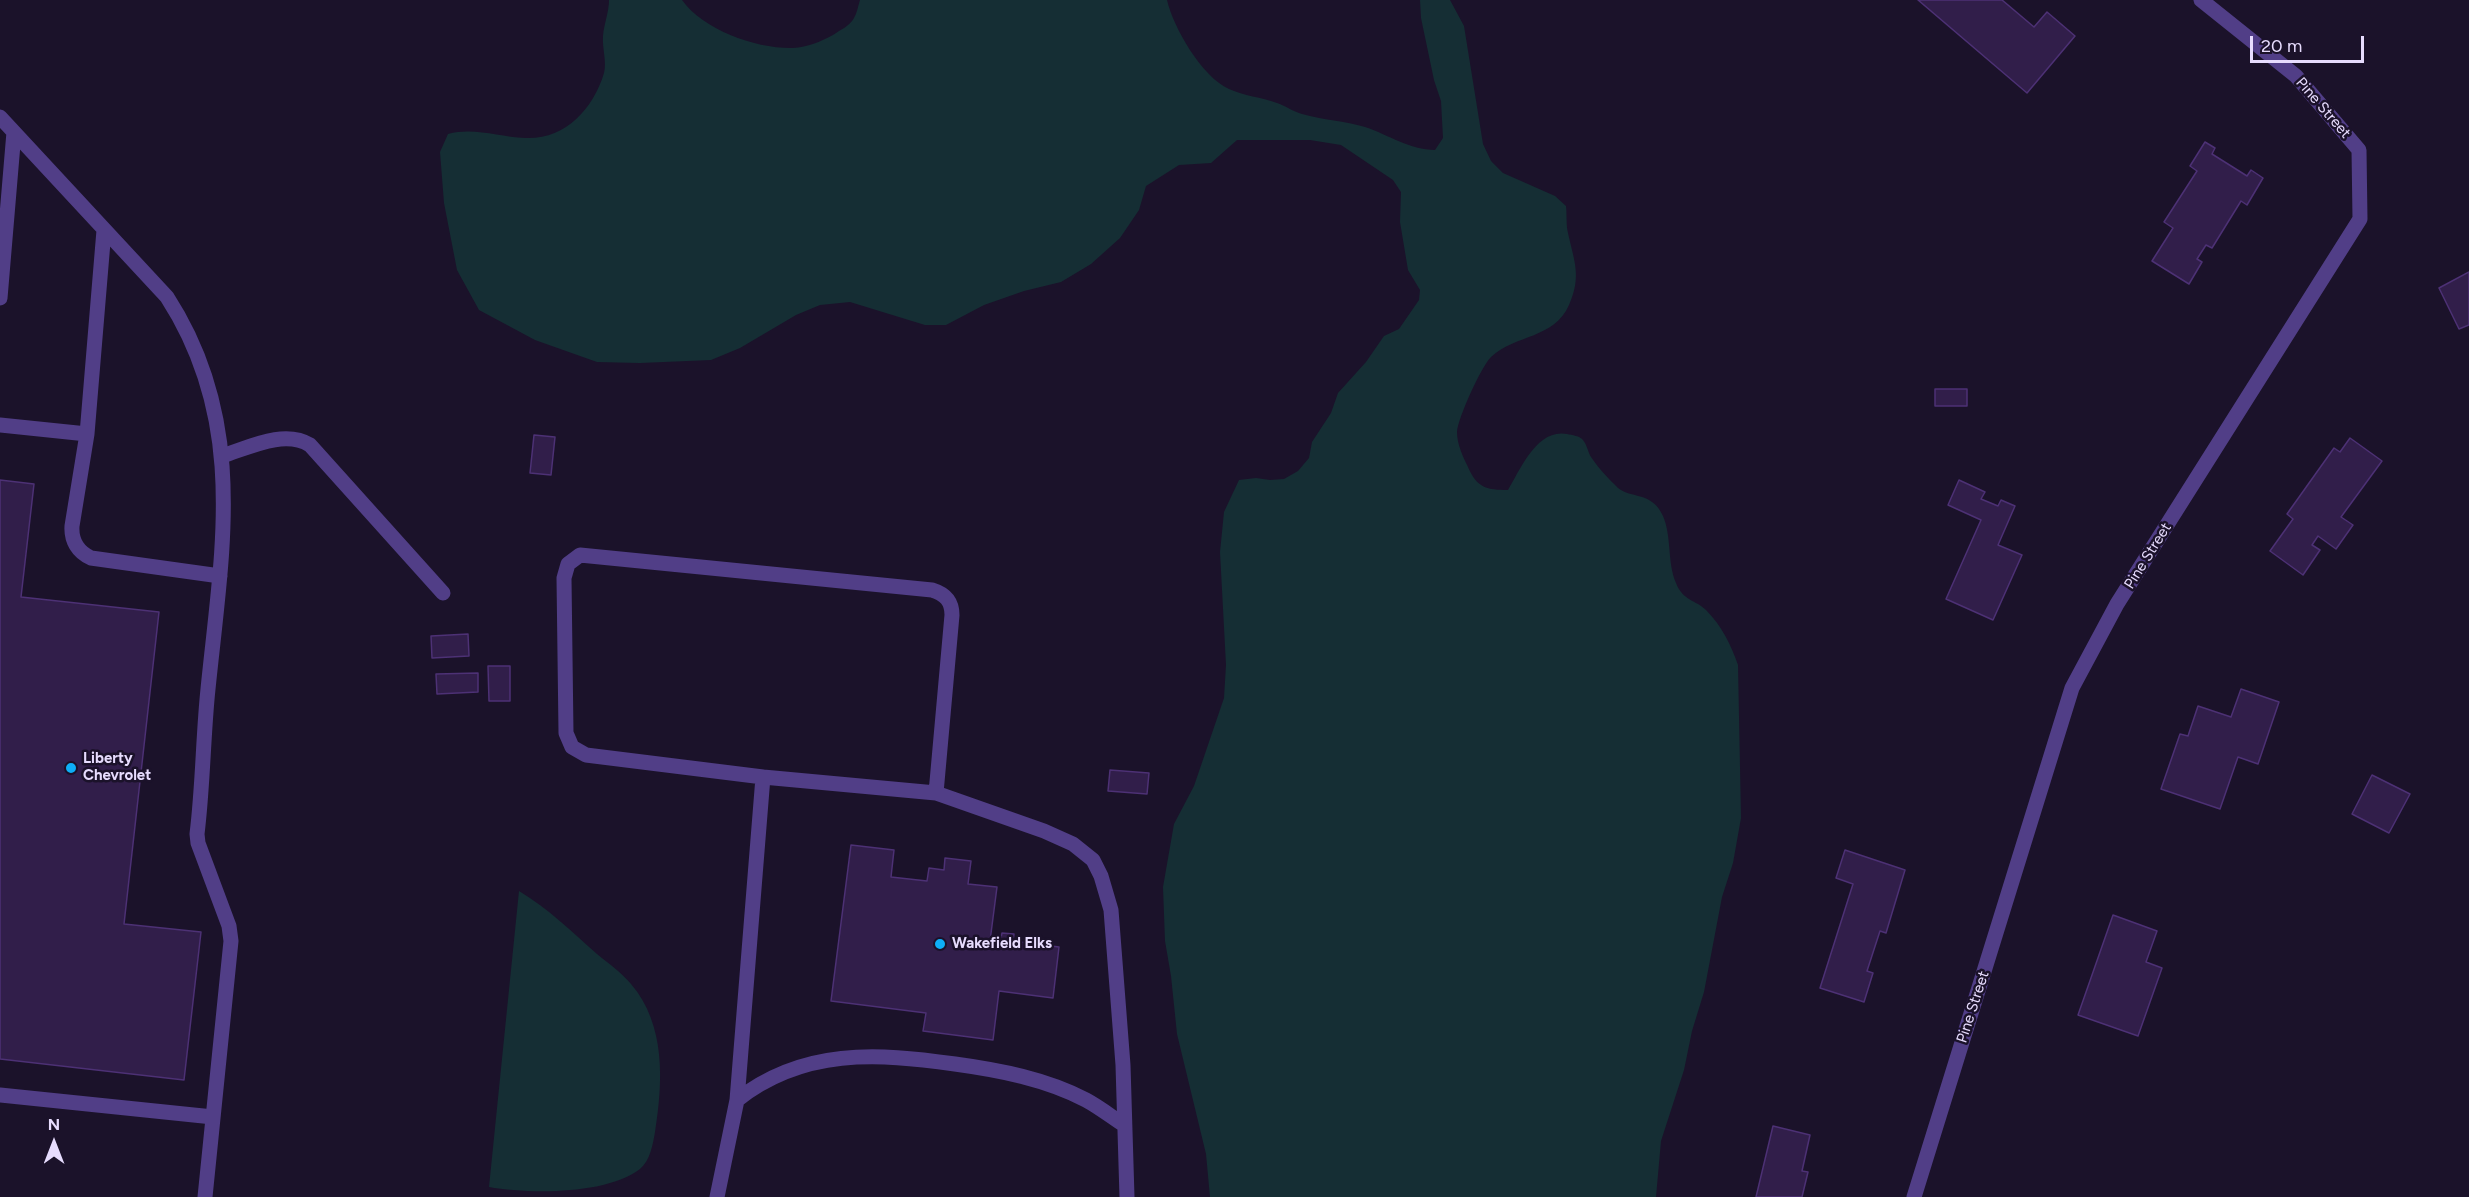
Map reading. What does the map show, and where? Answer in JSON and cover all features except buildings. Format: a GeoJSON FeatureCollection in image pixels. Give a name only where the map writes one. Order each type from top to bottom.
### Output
{"type":"FeatureCollection","features":[{"type":"Feature","properties":{"kind":"street","name":"Pine Street"},"geometry":{"type":"LineString","coordinates":[[1914,1197],[2072,688],[2117,604],[2360,219],[2359,150],[2295,76],[2201,0]]}},
{"type":"Feature","properties":{"kind":"street"},"geometry":{"type":"LineString","coordinates":[[0,117],[167,297],[183,322],[201,363],[218,418],[225,522],[205,717],[197,834],[198,843],[231,936],[205,1197]]}},
{"type":"Feature","properties":{"kind":"street"},"geometry":{"type":"LineString","coordinates":[[0,298],[14,132]]}},
{"type":"Feature","properties":{"kind":"street"},"geometry":{"type":"LineString","coordinates":[[104,230],[87,434],[72,526],[73,538],[78,548],[86,555],[97,559],[220,576]]}},
{"type":"Feature","properties":{"kind":"street"},"geometry":{"type":"LineString","coordinates":[[0,425],[87,434]]}},
{"type":"Feature","properties":{"kind":"street"},"geometry":{"type":"LineString","coordinates":[[222,456],[286,438],[305,442],[315,450],[443,593]]}},
{"type":"Feature","properties":{"kind":"street"},"geometry":{"type":"LineString","coordinates":[[936,793],[952,615],[950,602],[941,592],[589,555],[580,555],[566,568],[564,578],[566,733],[567,740],[574,750],[586,755],[763,777],[936,793],[1044,831],[1073,844],[1093,860],[1101,876],[1111,910],[1123,1065],[1127,1197]]}},
{"type":"Feature","properties":{"kind":"street"},"geometry":{"type":"LineString","coordinates":[[717,1197],[737,1100],[763,777]]}},
{"type":"Feature","properties":{"kind":"street"},"geometry":{"type":"LineString","coordinates":[[737,1100],[758,1084],[783,1072],[819,1061],[865,1056],[920,1059],[998,1070],[1044,1083],[1086,1100],[1124,1125]]}},
{"type":"Feature","properties":{"kind":"street"},"geometry":{"type":"LineString","coordinates":[[0,1095],[213,1117]]}},
{"type":"Feature","properties":{"kind":"green space"},"geometry":{"type":"Polygon","coordinates":[[[609,0],[682,0],[703,20],[732,36],[763,45],[793,48],[819,42],[845,28],[854,18],[860,0],[1167,0],[1175,24],[1199,63],[1219,83],[1229,89],[1277,103],[1302,114],[1365,127],[1417,148],[1435,150],[1443,138],[1441,101],[1434,80],[1421,18],[1420,0],[1450,0],[1464,26],[1483,144],[1491,161],[1503,173],[1555,196],[1566,206],[1567,230],[1576,277],[1569,305],[1554,324],[1501,350],[1491,357],[1482,371],[1458,425],[1458,441],[1464,459],[1479,484],[1488,488],[1508,490],[1531,452],[1547,437],[1567,434],[1582,439],[1594,461],[1618,488],[1647,499],[1658,508],[1666,524],[1671,567],[1679,589],[1686,597],[1706,610],[1717,623],[1738,665],[1741,818],[1733,863],[1722,897],[1704,992],[1692,1031],[1684,1070],[1661,1141],[1656,1197],[1210,1197],[1206,1154],[1177,1034],[1165,941],[1163,887],[1174,824],[1194,786],[1224,698],[1226,665],[1220,552],[1224,512],[1239,480],[1284,479],[1298,471],[1309,458],[1312,442],[1331,413],[1338,393],[1366,362],[1384,336],[1399,329],[1419,300],[1420,290],[1408,270],[1400,222],[1401,192],[1393,180],[1341,145],[1310,140],[1237,140],[1211,163],[1179,165],[1146,186],[1139,210],[1120,238],[1091,264],[1061,282],[1024,291],[984,305],[946,325],[925,325],[850,302],[820,305],[796,315],[740,348],[711,360],[597,362],[535,340],[479,310],[457,270],[444,203],[440,152],[448,134],[467,132],[525,138],[539,137],[552,134],[575,120],[592,99],[604,73],[603,36],[609,0]]]}},
{"type":"Feature","properties":{"kind":"green space"},"geometry":{"type":"Polygon","coordinates":[[[519,891],[550,913],[623,976],[642,1000],[651,1017],[659,1055],[660,1074],[658,1113],[652,1147],[649,1157],[640,1169],[608,1184],[545,1191],[489,1187],[519,891]]]}},
{"type":"Feature","properties":{"kind":"place","name":"Liberty Chevrolet"},"geometry":{"type":"Point","coordinates":[71,768]}},
{"type":"Feature","properties":{"kind":"place","name":"Wakefield Elks"},"geometry":{"type":"Point","coordinates":[940,944]}}]}
